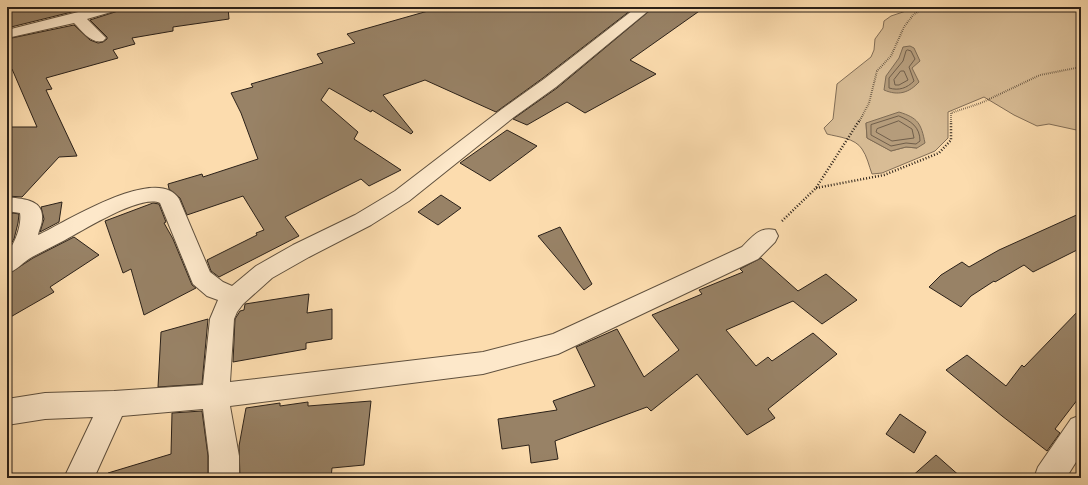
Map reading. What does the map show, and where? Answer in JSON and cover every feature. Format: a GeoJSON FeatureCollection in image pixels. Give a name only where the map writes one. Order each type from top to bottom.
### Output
{"type":"FeatureCollection","features":[{"type":"Feature","properties":{"kind":"street"},"geometry":{"type":"LineString","coordinates":[[7,34],[74,15],[113,7]]}},
{"type":"Feature","properties":{"kind":"street"},"geometry":{"type":"LineString","coordinates":[[224,478],[224,456],[215,396],[222,319],[227,307],[234,298],[264,272],[301,251],[363,220],[402,196],[508,113],[550,83],[646,7]]}},
{"type":"Feature","properties":{"kind":"street"},"geometry":{"type":"LineString","coordinates":[[74,15],[98,38]]}},
{"type":"Feature","properties":{"kind":"street"},"geometry":{"type":"LineString","coordinates":[[14,259],[98,213],[130,199],[161,194],[169,199],[201,278],[215,289],[234,298]]}},
{"type":"Feature","properties":{"kind":"street"},"geometry":{"type":"LineString","coordinates":[[7,204],[24,206],[30,209],[32,220],[14,259]]}},
{"type":"Feature","properties":{"kind":"street"},"geometry":{"type":"LineString","coordinates":[[7,412],[45,406],[114,404],[215,396],[484,363],[558,342],[750,253],[767,236]]}},
{"type":"Feature","properties":{"kind":"street"},"geometry":{"type":"LineString","coordinates":[[79,478],[114,404]]}},
{"type":"Feature","properties":{"kind":"street"},"geometry":{"type":"LineString","coordinates":[[1049,478],[1081,428]]}},
{"type":"Feature","properties":{"kind":"path"},"geometry":{"type":"LineString","coordinates":[[767,236],[816,188],[854,131],[869,103],[877,71],[891,56],[904,27],[914,14],[927,7]]}},
{"type":"Feature","properties":{"kind":"path"},"geometry":{"type":"LineString","coordinates":[[816,188],[884,175],[939,153],[951,140],[951,113],[981,103],[1040,75],[1081,67]]}},
{"type":"Feature","properties":{"kind":"shaded area"},"geometry":{"type":"Polygon","coordinates":[[[918,7],[1081,7],[1081,131],[1049,124],[1037,126],[1014,115],[984,97],[948,112],[948,138],[935,151],[882,173],[872,174],[865,155],[859,145],[846,138],[827,134],[824,128],[833,119],[837,84],[871,57],[874,50],[875,39],[883,28],[884,21],[891,16],[918,7]],[[866,123],[867,138],[891,151],[906,147],[917,148],[866,123]]]}},
{"type":"Feature","properties":{"kind":"water"},"geometry":{"type":"Polygon","coordinates":[[[910,46],[914,48],[920,61],[912,68],[919,82],[911,89],[899,93],[884,90],[886,76],[899,58],[903,47],[910,46]]]}},
{"type":"Feature","properties":{"kind":"water"},"geometry":{"type":"Polygon","coordinates":[[[899,112],[915,119],[918,122],[925,143],[917,148],[906,147],[891,151],[867,138],[866,123],[899,112]]]}},
{"type":"Feature","properties":{"kind":"building"},"geometry":{"type":"Polygon","coordinates":[[[23,7],[92,7],[7,28],[7,10],[23,7]]]}},
{"type":"Feature","properties":{"kind":"building"},"geometry":{"type":"Polygon","coordinates":[[[121,7],[228,7],[229,19],[173,27],[173,31],[132,38],[135,44],[113,50],[118,58],[46,78],[52,89],[46,90],[77,156],[59,157],[22,197],[7,196],[7,127],[37,127],[12,69],[7,70],[7,39],[74,25],[90,40],[98,43],[103,42],[107,39],[107,37],[90,20],[118,11],[121,7]]]}},
{"type":"Feature","properties":{"kind":"building"},"geometry":{"type":"Polygon","coordinates":[[[442,7],[635,7],[496,112],[425,80],[383,95],[413,132],[411,134],[372,110],[371,112],[329,88],[321,100],[358,132],[354,139],[401,170],[369,186],[361,179],[285,217],[299,236],[219,277],[211,271],[207,260],[264,230],[243,196],[187,215],[180,198],[169,189],[168,184],[202,174],[203,177],[258,159],[241,113],[231,93],[253,87],[251,84],[323,63],[317,54],[355,43],[347,34],[442,7]]]}},
{"type":"Feature","properties":{"kind":"building"},"geometry":{"type":"Polygon","coordinates":[[[654,7],[705,7],[630,60],[656,74],[585,113],[567,102],[527,125],[513,119],[557,88],[654,7]]]}},
{"type":"Feature","properties":{"kind":"building"},"geometry":{"type":"Polygon","coordinates":[[[507,130],[537,146],[490,181],[460,163],[507,130]]]}},
{"type":"Feature","properties":{"kind":"building"},"geometry":{"type":"Polygon","coordinates":[[[441,195],[461,208],[438,225],[418,212],[441,195]]]}},
{"type":"Feature","properties":{"kind":"building"},"geometry":{"type":"Polygon","coordinates":[[[62,202],[59,222],[40,232],[44,219],[41,207],[62,202]]]}},
{"type":"Feature","properties":{"kind":"building"},"geometry":{"type":"Polygon","coordinates":[[[153,203],[159,204],[166,222],[164,223],[173,239],[192,285],[196,288],[144,315],[131,269],[123,273],[105,221],[153,203]]]}},
{"type":"Feature","properties":{"kind":"building"},"geometry":{"type":"Polygon","coordinates":[[[13,213],[19,214],[18,223],[14,239],[7,250],[7,215],[13,213]]]}},
{"type":"Feature","properties":{"kind":"building"},"geometry":{"type":"Polygon","coordinates":[[[1081,213],[1081,248],[1033,272],[1024,265],[995,282],[994,281],[971,296],[961,307],[929,287],[941,275],[962,262],[969,267],[999,250],[1081,213]]]}},
{"type":"Feature","properties":{"kind":"building"},"geometry":{"type":"Polygon","coordinates":[[[560,227],[592,284],[584,290],[538,236],[560,227]]]}},
{"type":"Feature","properties":{"kind":"building"},"geometry":{"type":"Polygon","coordinates":[[[74,237],[99,255],[50,287],[54,292],[7,319],[7,275],[33,258],[74,237]]]}},
{"type":"Feature","properties":{"kind":"building"},"geometry":{"type":"Polygon","coordinates":[[[761,258],[798,291],[826,274],[857,300],[822,324],[793,301],[726,330],[756,366],[768,357],[772,361],[813,333],[837,354],[768,409],[775,418],[747,435],[697,374],[651,411],[647,407],[555,441],[558,459],[531,463],[529,445],[502,449],[498,419],[557,410],[553,401],[595,386],[576,347],[617,329],[644,377],[679,350],[652,315],[702,294],[699,290],[743,272],[740,269],[761,258]]]}},
{"type":"Feature","properties":{"kind":"building"},"geometry":{"type":"Polygon","coordinates":[[[309,294],[307,313],[332,309],[332,339],[306,343],[306,349],[233,362],[235,319],[240,311],[244,310],[245,304],[309,294]]]}},
{"type":"Feature","properties":{"kind":"building"},"geometry":{"type":"Polygon","coordinates":[[[1081,308],[1081,395],[1055,429],[1060,433],[1047,451],[946,370],[967,355],[1006,386],[1022,365],[1024,367],[1081,308]]]}},
{"type":"Feature","properties":{"kind":"building"},"geometry":{"type":"Polygon","coordinates":[[[208,319],[202,384],[158,387],[161,332],[208,319]]]}},
{"type":"Feature","properties":{"kind":"building"},"geometry":{"type":"Polygon","coordinates":[[[371,401],[364,465],[332,468],[331,478],[240,478],[239,446],[246,408],[280,403],[280,406],[308,402],[308,406],[371,401]]]}},
{"type":"Feature","properties":{"kind":"building"},"geometry":{"type":"Polygon","coordinates":[[[202,411],[208,456],[208,478],[108,478],[108,473],[171,454],[172,413],[202,411]]]}},
{"type":"Feature","properties":{"kind":"building"},"geometry":{"type":"Polygon","coordinates":[[[900,414],[926,432],[914,453],[886,434],[900,414]]]}},
{"type":"Feature","properties":{"kind":"building"},"geometry":{"type":"Polygon","coordinates":[[[936,455],[962,478],[910,478],[936,455]]]}}]}
